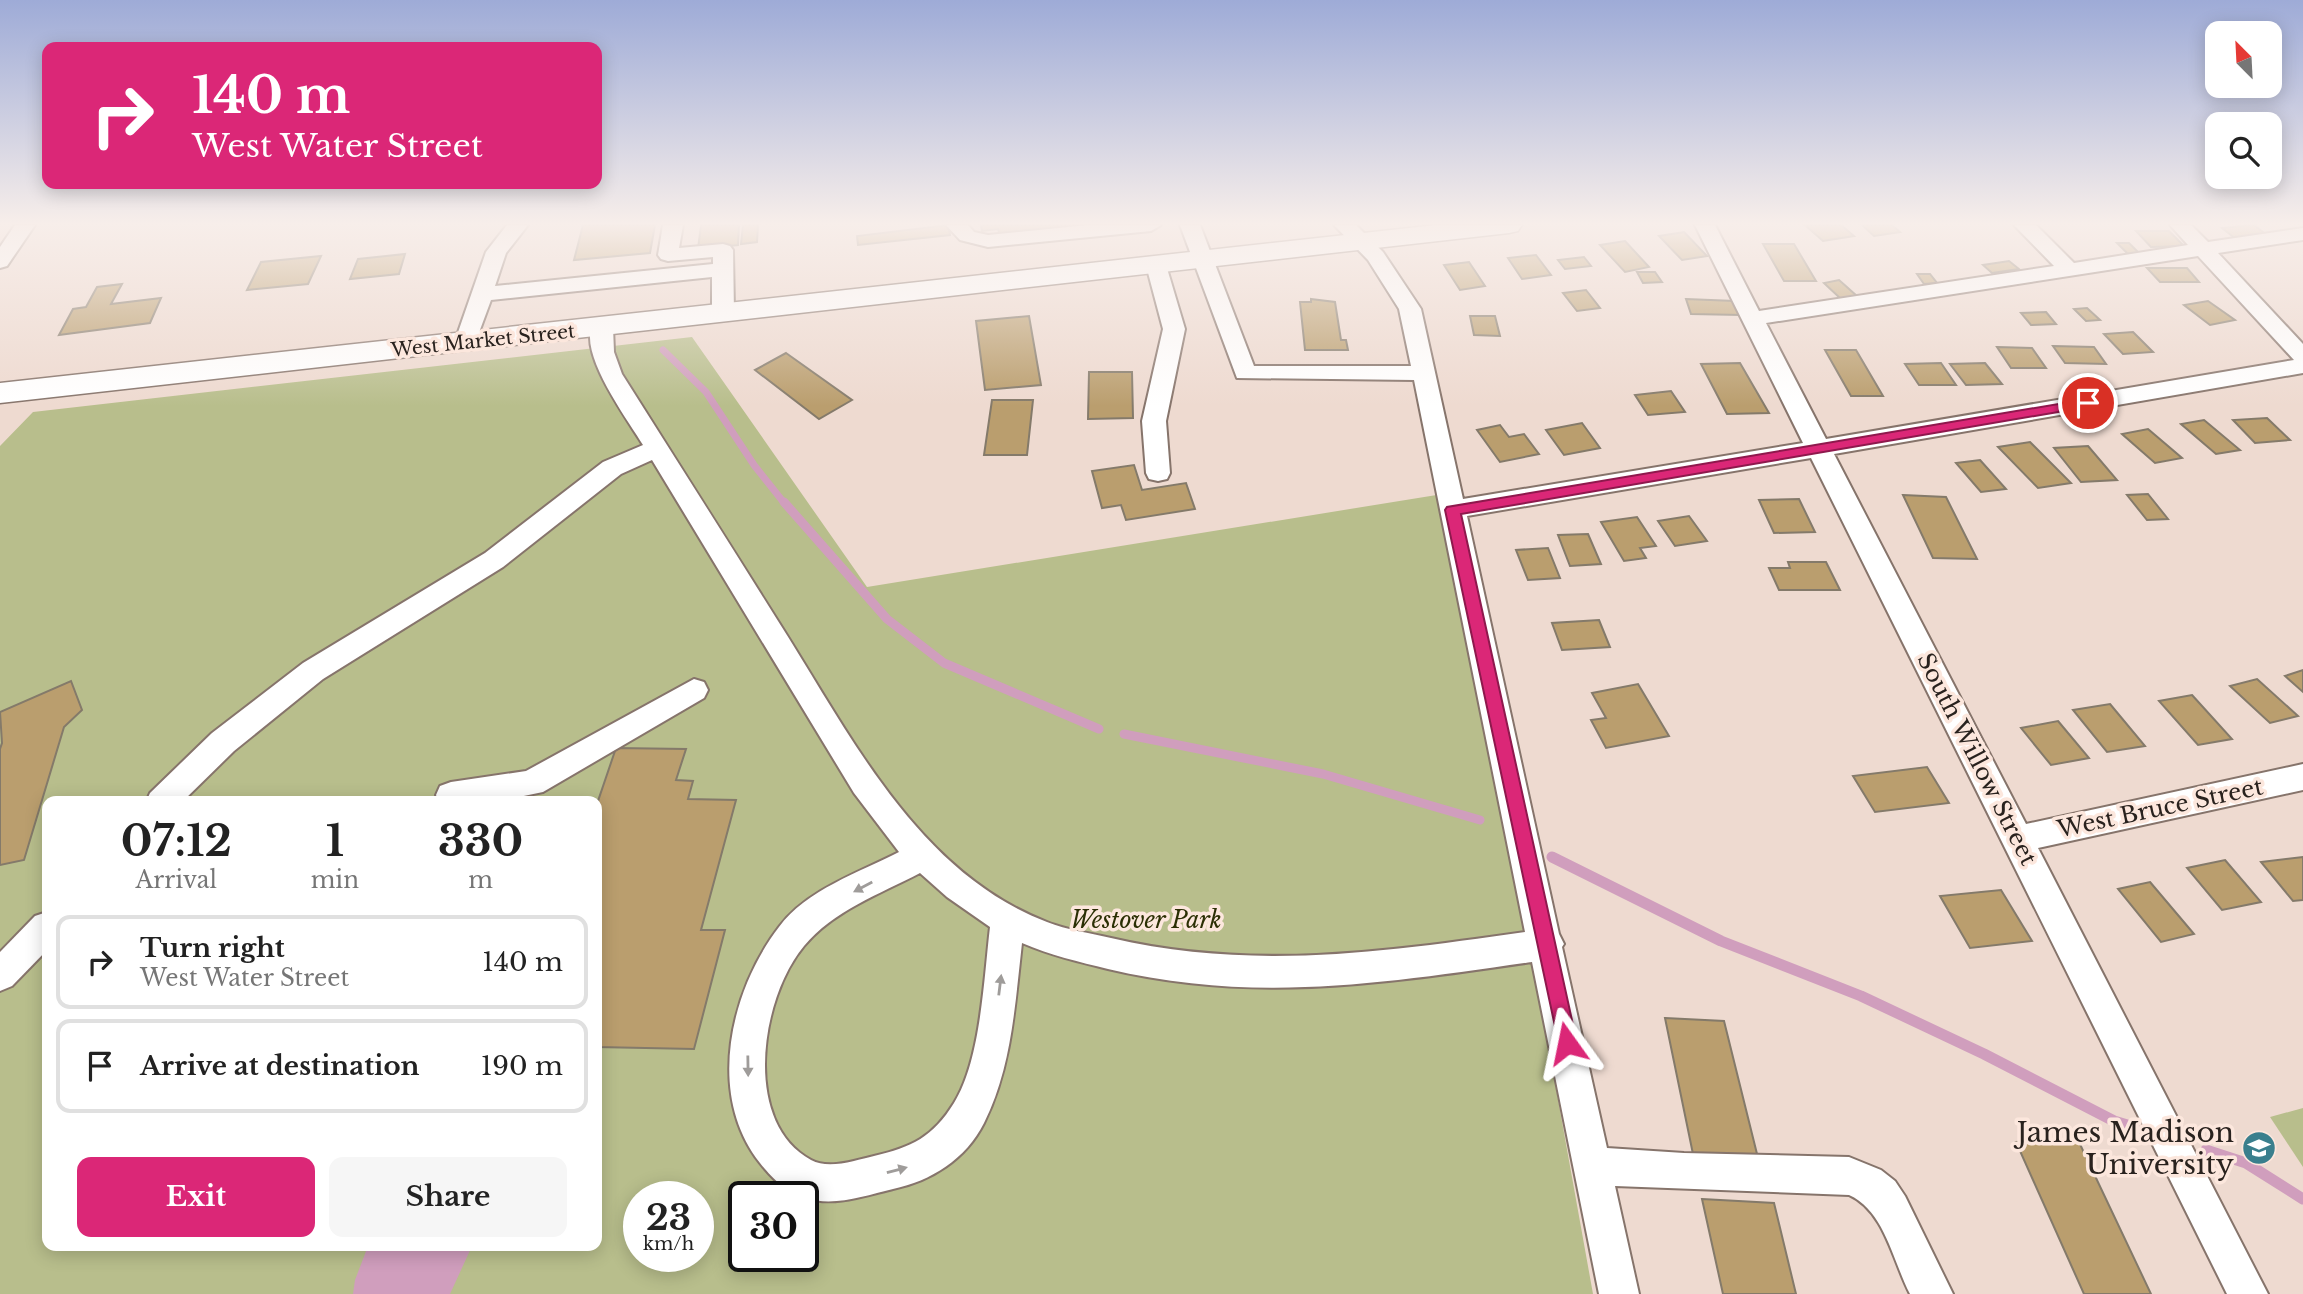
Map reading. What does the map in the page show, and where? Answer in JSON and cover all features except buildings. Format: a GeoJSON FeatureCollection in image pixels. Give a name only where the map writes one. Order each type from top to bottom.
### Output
{"type":"FeatureCollection","features":[{"type":"Feature","properties":{"kind":"main road","name":"West Market Street"},"geometry":{"type":"LineString","coordinates":[[0,393],[972,285]]}},
{"type":"Feature","properties":{"kind":"street"},"geometry":{"type":"LineString","coordinates":[[467,341],[485,285]]}},
{"type":"Feature","properties":{"kind":"street"},"geometry":{"type":"LineString","coordinates":[[482,294],[565,285]]}},
{"type":"Feature","properties":{"kind":"street"},"geometry":{"type":"LineString","coordinates":[[723,313],[724,285]]}},
{"type":"Feature","properties":{"kind":"street"},"geometry":{"type":"LineString","coordinates":[[1158,473],[1154,421],[1174,330],[1162,285]]}},
{"type":"Feature","properties":{"kind":"street"},"geometry":{"type":"LineString","coordinates":[[1214,285],[1245,373],[1423,373]]}},
{"type":"Feature","properties":{"kind":"street"},"geometry":{"type":"LineString","coordinates":[[1395,285],[1410,309],[1547,944],[1619,1294]]}},
{"type":"Feature","properties":{"kind":"street","name":"South Willow Street"},"geometry":{"type":"LineString","coordinates":[[1737,285],[2248,1294]]}},
{"type":"Feature","properties":{"kind":"street"},"geometry":{"type":"LineString","coordinates":[[1754,318],[1964,285]]}},
{"type":"Feature","properties":{"kind":"street"},"geometry":{"type":"LineString","coordinates":[[2236,285],[2303,357]]}},
{"type":"Feature","properties":{"kind":"street"},"geometry":{"type":"LineString","coordinates":[[602,327],[606,362],[865,784],[888,817],[923,855],[968,893],[1030,931],[1130,959],[1191,968],[1252,973],[1344,971],[1547,944]]}},
{"type":"Feature","properties":{"kind":"street"},"geometry":{"type":"LineString","coordinates":[[1452,510],[2303,366]]}},
{"type":"Feature","properties":{"kind":"street"},"geometry":{"type":"LineString","coordinates":[[168,796],[255,714],[313,671],[494,560],[612,468],[658,448]]}},
{"type":"Feature","properties":{"kind":"street"},"geometry":{"type":"LineString","coordinates":[[451,795],[532,783],[694,690]]}},
{"type":"Feature","properties":{"kind":"street","name":"West Bruce Street"},"geometry":{"type":"LineString","coordinates":[[2017,839],[2303,777]]}},
{"type":"Feature","properties":{"kind":"street"},"geometry":{"type":"LineString","coordinates":[[923,855],[824,907],[792,936],[767,973],[756,1004],[746,1062],[750,1098],[762,1136],[782,1161],[806,1180],[839,1183],[917,1165],[952,1136],[970,1112],[991,1054],[1008,919]]}},
{"type":"Feature","properties":{"kind":"street"},"geometry":{"type":"LineString","coordinates":[[0,975],[42,932]]}},
{"type":"Feature","properties":{"kind":"street"},"geometry":{"type":"LineString","coordinates":[[1593,1166],[1696,1173],[1849,1176],[1860,1179],[1877,1190],[1890,1205],[1933,1294]]}},
{"type":"Feature","properties":{"kind":"green space","name":"Westover Park"},"geometry":{"type":"Polygon","coordinates":[[[692,337],[867,587],[1449,493],[1593,1294],[0,1294],[0,446],[33,412],[692,337]]]}},
{"type":"Feature","properties":{"kind":"green space"},"geometry":{"type":"Polygon","coordinates":[[[2303,1108],[2303,1167],[2270,1117],[2303,1108]]]}},
{"type":"Feature","properties":{"kind":"shaded area"},"geometry":{"type":"Polygon","coordinates":[[[366,1251],[470,1251],[450,1294],[353,1294],[355,1280],[366,1251]]]}},
{"type":"Feature","properties":{"kind":"waterway"},"geometry":{"type":"LineString","coordinates":[[663,350],[706,392],[754,465],[785,504]]}},
{"type":"Feature","properties":{"kind":"waterway"},"geometry":{"type":"LineString","coordinates":[[784,502],[887,619],[944,663],[1099,729]]}},
{"type":"Feature","properties":{"kind":"waterway"},"geometry":{"type":"LineString","coordinates":[[1124,734],[1323,774],[1480,820]]}},
{"type":"Feature","properties":{"kind":"waterway"},"geometry":{"type":"LineString","coordinates":[[1552,857],[1721,941],[1861,996],[1984,1054],[2114,1121],[2134,1127]]}},
{"type":"Feature","properties":{"kind":"waterway"},"geometry":{"type":"LineString","coordinates":[[2206,1150],[2246,1163],[2303,1199]]}},
{"type":"Feature","properties":{"kind":"place","name":"James Madison University"},"geometry":{"type":"Point","coordinates":[2259,1148]}},
{"type":"Feature","properties":{"kind":"route"},"geometry":{"type":"LineString","coordinates":[[1567,1043],[1452,510],[2088,403]]}}]}
